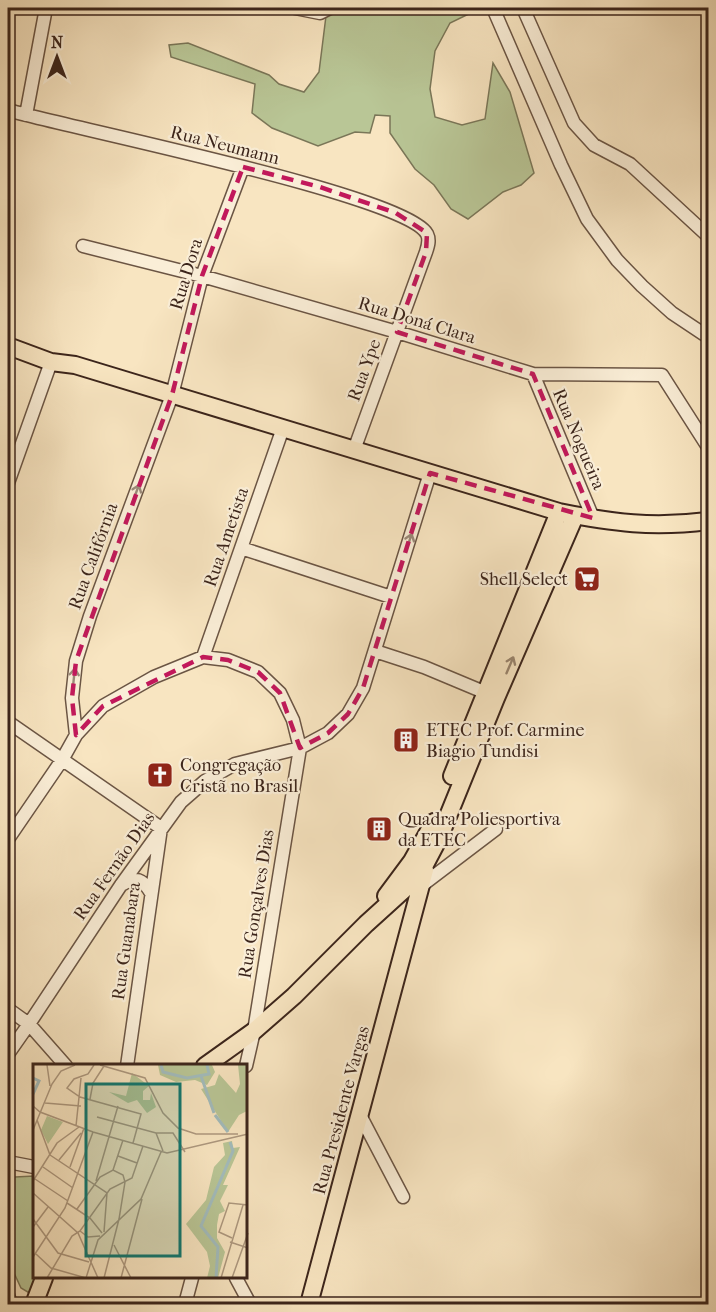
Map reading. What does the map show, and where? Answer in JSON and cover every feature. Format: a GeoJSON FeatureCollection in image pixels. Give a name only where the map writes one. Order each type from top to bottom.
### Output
{"type":"FeatureCollection","features":[{"type":"Feature","properties":{"kind":"main road"},"geometry":{"type":"LineString","coordinates":[[8,346],[51,362],[75,365],[567,514],[620,524],[654,526],[708,521]]}},
{"type":"Feature","properties":{"kind":"main road"},"geometry":{"type":"LineString","coordinates":[[208,1064],[254,1031],[294,996],[382,909],[414,886],[430,832],[567,514]]}},
{"type":"Feature","properties":{"kind":"main road"},"geometry":{"type":"LineString","coordinates":[[366,924],[420,862]]}},
{"type":"Feature","properties":{"kind":"main road","name":"Rua Presidente Vargas"},"geometry":{"type":"LineString","coordinates":[[309,1305],[410,921],[414,886]]}},
{"type":"Feature","properties":{"kind":"main road"},"geometry":{"type":"LineString","coordinates":[[382,909],[391,907],[400,909],[410,921]]}},
{"type":"Feature","properties":{"kind":"main road"},"geometry":{"type":"LineString","coordinates":[[34,1305],[44,1279]]}},
{"type":"Feature","properties":{"kind":"street"},"geometry":{"type":"LineString","coordinates":[[26,115],[46,8]]}},
{"type":"Feature","properties":{"kind":"street"},"geometry":{"type":"LineString","coordinates":[[295,8],[320,14],[330,8]]}},
{"type":"Feature","properties":{"kind":"street"},"geometry":{"type":"LineString","coordinates":[[493,8],[587,219],[617,260],[642,285],[672,313],[708,336]]}},
{"type":"Feature","properties":{"kind":"street"},"geometry":{"type":"LineString","coordinates":[[523,8],[574,123],[594,145],[630,165],[708,236]]}},
{"type":"Feature","properties":{"kind":"street","name":"Rua Neumann"},"geometry":{"type":"LineString","coordinates":[[8,110],[320,187],[396,213],[427,233]]}},
{"type":"Feature","properties":{"kind":"street","name":"Rua Dora"},"geometry":{"type":"LineString","coordinates":[[172,395],[202,276],[243,167]]}},
{"type":"Feature","properties":{"kind":"street","name":"Rua Ype"},"geometry":{"type":"LineString","coordinates":[[354,450],[426,252],[429,242],[427,233]]}},
{"type":"Feature","properties":{"kind":"street","name":"Rua Doná Clara"},"geometry":{"type":"LineString","coordinates":[[83,246],[202,276],[397,332],[532,374],[662,375],[708,447]]}},
{"type":"Feature","properties":{"kind":"street"},"geometry":{"type":"LineString","coordinates":[[8,483],[51,362]]}},
{"type":"Feature","properties":{"kind":"street","name":"Rua Nogueira"},"geometry":{"type":"LineString","coordinates":[[532,374],[593,518]]}},
{"type":"Feature","properties":{"kind":"street","name":"Rua Califórnia"},"geometry":{"type":"LineString","coordinates":[[76,735],[72,698],[76,661],[90,616],[172,395]]}},
{"type":"Feature","properties":{"kind":"street","name":"Rua Ametista"},"geometry":{"type":"LineString","coordinates":[[202,657],[283,428]]}},
{"type":"Feature","properties":{"kind":"street","name":"Rua Fernão Dias"},"geometry":{"type":"LineString","coordinates":[[8,1054],[121,885],[181,802],[205,781],[236,764],[300,748],[328,733],[348,714],[363,688],[430,473]]}},
{"type":"Feature","properties":{"kind":"street"},"geometry":{"type":"LineString","coordinates":[[241,548],[391,597]]}},
{"type":"Feature","properties":{"kind":"street"},"geometry":{"type":"LineString","coordinates":[[375,651],[424,667],[490,695]]}},
{"type":"Feature","properties":{"kind":"street"},"geometry":{"type":"LineString","coordinates":[[8,839],[62,760],[76,735],[102,706],[154,677],[202,657],[228,660],[258,672],[280,693],[293,720],[300,748]]}},
{"type":"Feature","properties":{"kind":"street"},"geometry":{"type":"LineString","coordinates":[[8,722],[161,828]]}},
{"type":"Feature","properties":{"kind":"street","name":"Rua Gonçalves Dias"},"geometry":{"type":"LineString","coordinates":[[246,1064],[254,1031],[300,748]]}},
{"type":"Feature","properties":{"kind":"street","name":"Rua Guanabara"},"geometry":{"type":"LineString","coordinates":[[127,1064],[161,828]]}},
{"type":"Feature","properties":{"kind":"street"},"geometry":{"type":"LineString","coordinates":[[414,886],[496,829]]}},
{"type":"Feature","properties":{"kind":"street"},"geometry":{"type":"LineString","coordinates":[[121,885],[129,880],[138,880],[146,884],[151,893]]}},
{"type":"Feature","properties":{"kind":"street"},"geometry":{"type":"LineString","coordinates":[[8,1009],[30,1024],[64,1064]]}},
{"type":"Feature","properties":{"kind":"street"},"geometry":{"type":"LineString","coordinates":[[360,1115],[403,1197]]}},
{"type":"Feature","properties":{"kind":"street"},"geometry":{"type":"LineString","coordinates":[[8,1162],[33,1167]]}},
{"type":"Feature","properties":{"kind":"street"},"geometry":{"type":"LineString","coordinates":[[185,1305],[192,1279]]}},
{"type":"Feature","properties":{"kind":"street"},"geometry":{"type":"LineString","coordinates":[[237,1279],[250,1305]]}},
{"type":"Feature","properties":{"kind":"street"},"geometry":{"type":"LineString","coordinates":[[8,1295],[11,1305]]}},
{"type":"Feature","properties":{"kind":"highlighted area"},"geometry":{"type":"Polygon","coordinates":[[[243,167],[320,187],[396,213],[427,233],[426,252],[397,332],[533,374],[593,518],[430,473],[363,688],[348,714],[328,733],[300,748],[280,693],[258,672],[228,660],[203,657],[103,706],[76,735],[72,698],[76,661],[172,395],[202,276],[243,167]]]}},
{"type":"Feature","properties":{"kind":"green space"},"geometry":{"type":"Polygon","coordinates":[[[327,8],[478,8],[450,23],[435,51],[430,89],[435,117],[462,125],[485,119],[493,63],[510,92],[534,173],[521,185],[503,192],[468,219],[451,209],[434,185],[415,169],[390,133],[390,116],[375,115],[370,133],[355,132],[318,146],[272,128],[252,113],[255,84],[171,57],[169,45],[188,43],[269,75],[279,84],[304,92],[319,72],[327,8]]]}},
{"type":"Feature","properties":{"kind":"green space"},"geometry":{"type":"Polygon","coordinates":[[[8,1174],[15,1177],[33,1176],[33,1279],[38,1279],[31,1294],[21,1288],[8,1260],[8,1174]]]}},
{"type":"Feature","properties":{"kind":"place","name":"Shell Select"},"geometry":{"type":"Point","coordinates":[587,579]}},
{"type":"Feature","properties":{"kind":"place","name":"ETEC Prof. Carmine Biagio Tundisi"},"geometry":{"type":"Point","coordinates":[406,740]}},
{"type":"Feature","properties":{"kind":"place","name":"Congregação Cristã no Brasil"},"geometry":{"type":"Point","coordinates":[160,775]}},
{"type":"Feature","properties":{"kind":"place","name":"Quadra Poliesportiva da ETEC"},"geometry":{"type":"Point","coordinates":[379,829]}}]}
